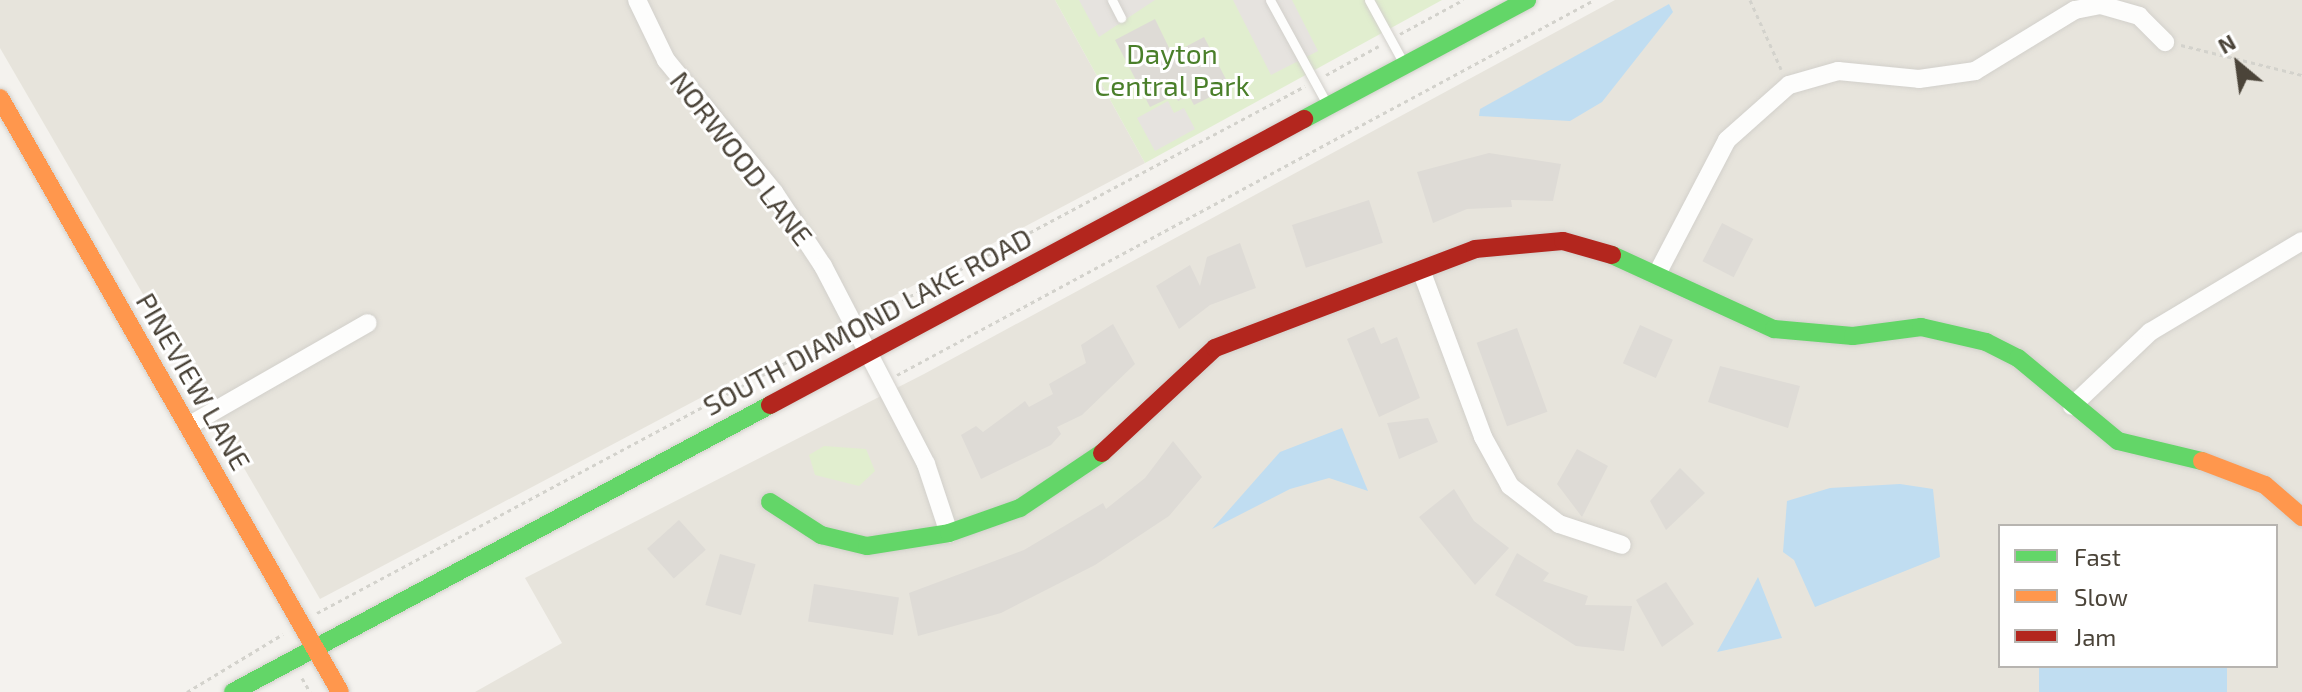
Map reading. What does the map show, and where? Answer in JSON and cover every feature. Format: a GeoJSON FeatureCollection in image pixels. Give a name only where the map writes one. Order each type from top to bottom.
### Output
{"type":"FeatureCollection","features":[{"type":"Feature","properties":{"kind":"street","name":"NORWOOD LANE"},"geometry":{"type":"LineString","coordinates":[[637,0],[666,60],[800,227],[926,464],[949,533]]}},
{"type":"Feature","properties":{"kind":"street","name":"SOUTH DIAMOND LAKE ROAD"},"geometry":{"type":"LineString","coordinates":[[233,692],[313,645],[1527,0]]}},
{"type":"Feature","properties":{"kind":"street"},"geometry":{"type":"LineString","coordinates":[[1657,274],[1727,140],[1789,85],[1838,71],[1919,79],[1962,75],[2000,60],[2075,10],[2101,5],[2139,16],[2165,42]]}},
{"type":"Feature","properties":{"kind":"street","name":"PINEVIEW LANE"},"geometry":{"type":"LineString","coordinates":[[0,98],[340,692]]}},
{"type":"Feature","properties":{"kind":"street"},"geometry":{"type":"LineString","coordinates":[[770,502],[821,535],[867,546],[949,533],[1020,508],[1078,475],[1215,348],[1421,270],[1517,240],[1563,241],[1657,274],[1774,329],[1853,336],[1921,327],[1986,342],[2018,358],[2072,406],[2146,454],[2225,467],[2265,485],[2302,517]]}},
{"type":"Feature","properties":{"kind":"street"},"geometry":{"type":"LineString","coordinates":[[2072,406],[2160,324],[2302,241]]}},
{"type":"Feature","properties":{"kind":"street"},"geometry":{"type":"LineString","coordinates":[[1421,270],[1483,437],[1510,486],[1559,524],[1622,545]]}},
{"type":"Feature","properties":{"kind":"street"},"geometry":{"type":"LineString","coordinates":[[188,426],[368,323]]}},
{"type":"Feature","properties":{"kind":"lane"},"geometry":{"type":"LineString","coordinates":[[1112,0],[1121,18]]}},
{"type":"Feature","properties":{"kind":"lane"},"geometry":{"type":"LineString","coordinates":[[1270,0],[1328,106]]}},
{"type":"Feature","properties":{"kind":"lane"},"geometry":{"type":"LineString","coordinates":[[1369,0],[1404,65]]}},
{"type":"Feature","properties":{"kind":"path"},"geometry":{"type":"LineString","coordinates":[[315,614],[1463,0]]}},
{"type":"Feature","properties":{"kind":"path"},"geometry":{"type":"LineString","coordinates":[[883,382],[1594,0]]}},
{"type":"Feature","properties":{"kind":"path"},"geometry":{"type":"LineString","coordinates":[[1750,0],[1789,85]]}},
{"type":"Feature","properties":{"kind":"path"},"geometry":{"type":"LineString","coordinates":[[2165,42],[2302,75]]}},
{"type":"Feature","properties":{"kind":"path"},"geometry":{"type":"LineString","coordinates":[[187,692],[287,631]]}},
{"type":"Feature","properties":{"kind":"path"},"geometry":{"type":"LineString","coordinates":[[300,675],[310,692]]}},
{"type":"Feature","properties":{"kind":"shaded area"},"geometry":{"type":"Polygon","coordinates":[[[0,0],[1055,0],[1145,163],[320,599],[0,48],[0,0]]]}},
{"type":"Feature","properties":{"kind":"shaded area"},"geometry":{"type":"Polygon","coordinates":[[[1079,0],[1155,0],[1099,37],[1079,0]]]}},
{"type":"Feature","properties":{"kind":"shaded area"},"geometry":{"type":"Polygon","coordinates":[[[1233,0],[1292,0],[1318,51],[1271,75],[1233,0]]]}},
{"type":"Feature","properties":{"kind":"shaded area"},"geometry":{"type":"Polygon","coordinates":[[[1615,0],[2302,0],[2302,692],[475,692],[562,643],[525,578],[924,374],[1615,0]]]}},
{"type":"Feature","properties":{"kind":"shaded area"},"geometry":{"type":"Polygon","coordinates":[[[1168,101],[1174,113],[1184,108],[1195,129],[1155,151],[1137,118],[1168,101]]]}},
{"type":"Feature","properties":{"kind":"green space","name":"Dayton Central Park"},"geometry":{"type":"Polygon","coordinates":[[[1055,0],[1442,0],[1145,163],[1055,0]]]}},
{"type":"Feature","properties":{"kind":"green space"},"geometry":{"type":"Polygon","coordinates":[[[824,446],[866,449],[875,471],[859,486],[815,475],[809,455],[824,446]]]}},
{"type":"Feature","properties":{"kind":"water"},"geometry":{"type":"Polygon","coordinates":[[[1669,4],[1673,12],[1602,102],[1570,121],[1479,116],[1480,109],[1669,4]]]}},
{"type":"Feature","properties":{"kind":"water"},"geometry":{"type":"Polygon","coordinates":[[[1342,428],[1368,491],[1329,478],[1290,489],[1212,529],[1280,452],[1342,428]]]}},
{"type":"Feature","properties":{"kind":"water"},"geometry":{"type":"Polygon","coordinates":[[[1900,484],[1933,489],[1940,557],[1815,607],[1794,560],[1783,552],[1787,501],[1830,488],[1900,484]]]}},
{"type":"Feature","properties":{"kind":"water"},"geometry":{"type":"Polygon","coordinates":[[[1758,577],[1782,638],[1717,652],[1741,609],[1758,577]]]}},
{"type":"Feature","properties":{"kind":"water"},"geometry":{"type":"Polygon","coordinates":[[[2039,668],[2227,668],[2227,692],[2039,692],[2039,668]]]}},
{"type":"Feature","properties":{"kind":"building"},"geometry":{"type":"Polygon","coordinates":[[[1155,19],[1172,54],[1204,37],[1230,87],[1194,105],[1189,96],[1178,101],[1175,95],[1150,107],[1115,40],[1155,19]]]}},
{"type":"Feature","properties":{"kind":"building"},"geometry":{"type":"Polygon","coordinates":[[[1489,153],[1561,164],[1553,201],[1511,200],[1512,207],[1467,209],[1433,223],[1417,172],[1489,153]]]}},
{"type":"Feature","properties":{"kind":"building"},"geometry":{"type":"Polygon","coordinates":[[[1369,200],[1383,243],[1306,268],[1292,225],[1369,200]]]}},
{"type":"Feature","properties":{"kind":"building"},"geometry":{"type":"Polygon","coordinates":[[[1722,223],[1753,239],[1734,277],[1702,261],[1722,223]]]}},
{"type":"Feature","properties":{"kind":"building"},"geometry":{"type":"Polygon","coordinates":[[[1240,243],[1256,288],[1210,305],[1179,329],[1156,286],[1190,265],[1200,286],[1207,257],[1240,243]]]}},
{"type":"Feature","properties":{"kind":"building"},"geometry":{"type":"Polygon","coordinates":[[[1113,324],[1135,364],[1082,415],[1057,427],[1061,434],[1051,445],[981,479],[961,435],[976,426],[983,432],[1025,401],[1029,407],[1053,394],[1049,384],[1086,363],[1081,345],[1113,324]]]}},
{"type":"Feature","properties":{"kind":"building"},"geometry":{"type":"Polygon","coordinates":[[[1640,325],[1673,340],[1656,378],[1623,363],[1640,325]]]}},
{"type":"Feature","properties":{"kind":"building"},"geometry":{"type":"Polygon","coordinates":[[[1374,327],[1381,344],[1397,337],[1420,398],[1379,417],[1347,339],[1374,327]]]}},
{"type":"Feature","properties":{"kind":"building"},"geometry":{"type":"Polygon","coordinates":[[[1517,328],[1547,412],[1507,426],[1477,343],[1517,328]]]}},
{"type":"Feature","properties":{"kind":"building"},"geometry":{"type":"Polygon","coordinates":[[[1720,366],[1800,386],[1788,428],[1708,402],[1720,366]]]}},
{"type":"Feature","properties":{"kind":"building"},"geometry":{"type":"Polygon","coordinates":[[[1428,418],[1438,442],[1399,459],[1387,423],[1428,418]]]}},
{"type":"Feature","properties":{"kind":"building"},"geometry":{"type":"Polygon","coordinates":[[[1173,441],[1202,477],[1169,516],[1095,565],[1001,613],[918,636],[909,593],[1024,550],[1103,503],[1106,509],[1145,478],[1173,441]]]}},
{"type":"Feature","properties":{"kind":"building"},"geometry":{"type":"Polygon","coordinates":[[[1577,449],[1608,466],[1582,517],[1557,484],[1577,449]]]}},
{"type":"Feature","properties":{"kind":"building"},"geometry":{"type":"Polygon","coordinates":[[[1680,468],[1705,493],[1666,530],[1650,501],[1680,468]]]}},
{"type":"Feature","properties":{"kind":"building"},"geometry":{"type":"Polygon","coordinates":[[[1454,489],[1474,521],[1509,548],[1475,585],[1419,517],[1454,489]]]}},
{"type":"Feature","properties":{"kind":"building"},"geometry":{"type":"Polygon","coordinates":[[[679,520],[706,550],[674,578],[647,549],[679,520]]]}},
{"type":"Feature","properties":{"kind":"building"},"geometry":{"type":"Polygon","coordinates":[[[1517,553],[1549,573],[1543,581],[1588,596],[1585,605],[1632,606],[1624,651],[1576,646],[1495,595],[1517,553]]]}},
{"type":"Feature","properties":{"kind":"building"},"geometry":{"type":"Polygon","coordinates":[[[720,554],[756,564],[741,615],[705,605],[720,554]]]}},
{"type":"Feature","properties":{"kind":"building"},"geometry":{"type":"Polygon","coordinates":[[[1666,582],[1694,624],[1662,647],[1636,600],[1666,582]]]}},
{"type":"Feature","properties":{"kind":"building"},"geometry":{"type":"Polygon","coordinates":[[[814,584],[899,597],[893,635],[808,622],[814,584]]]}},
{"type":"Feature","properties":{"kind":"traffic: fast"},"geometry":{"type":"LineString","coordinates":[[1304,119],[1527,0]]}},
{"type":"Feature","properties":{"kind":"traffic: fast"},"geometry":{"type":"LineString","coordinates":[[1612,255],[1774,329],[1853,336],[1921,327],[1986,342],[2018,358],[2118,441],[2202,461]]}},
{"type":"Feature","properties":{"kind":"traffic: fast"},"geometry":{"type":"LineString","coordinates":[[233,692],[770,405]]}},
{"type":"Feature","properties":{"kind":"traffic: fast"},"geometry":{"type":"LineString","coordinates":[[770,502],[821,535],[867,546],[949,533],[1020,508],[1102,453]]}},
{"type":"Feature","properties":{"kind":"traffic: slow"},"geometry":{"type":"LineString","coordinates":[[0,98],[340,692]]}},
{"type":"Feature","properties":{"kind":"traffic: slow"},"geometry":{"type":"LineString","coordinates":[[2202,461],[2265,485],[2302,517]]}},
{"type":"Feature","properties":{"kind":"traffic: jam"},"geometry":{"type":"LineString","coordinates":[[770,405],[1304,119]]}},
{"type":"Feature","properties":{"kind":"traffic: jam"},"geometry":{"type":"LineString","coordinates":[[1102,453],[1215,348],[1475,249],[1563,241],[1612,255]]}}]}
